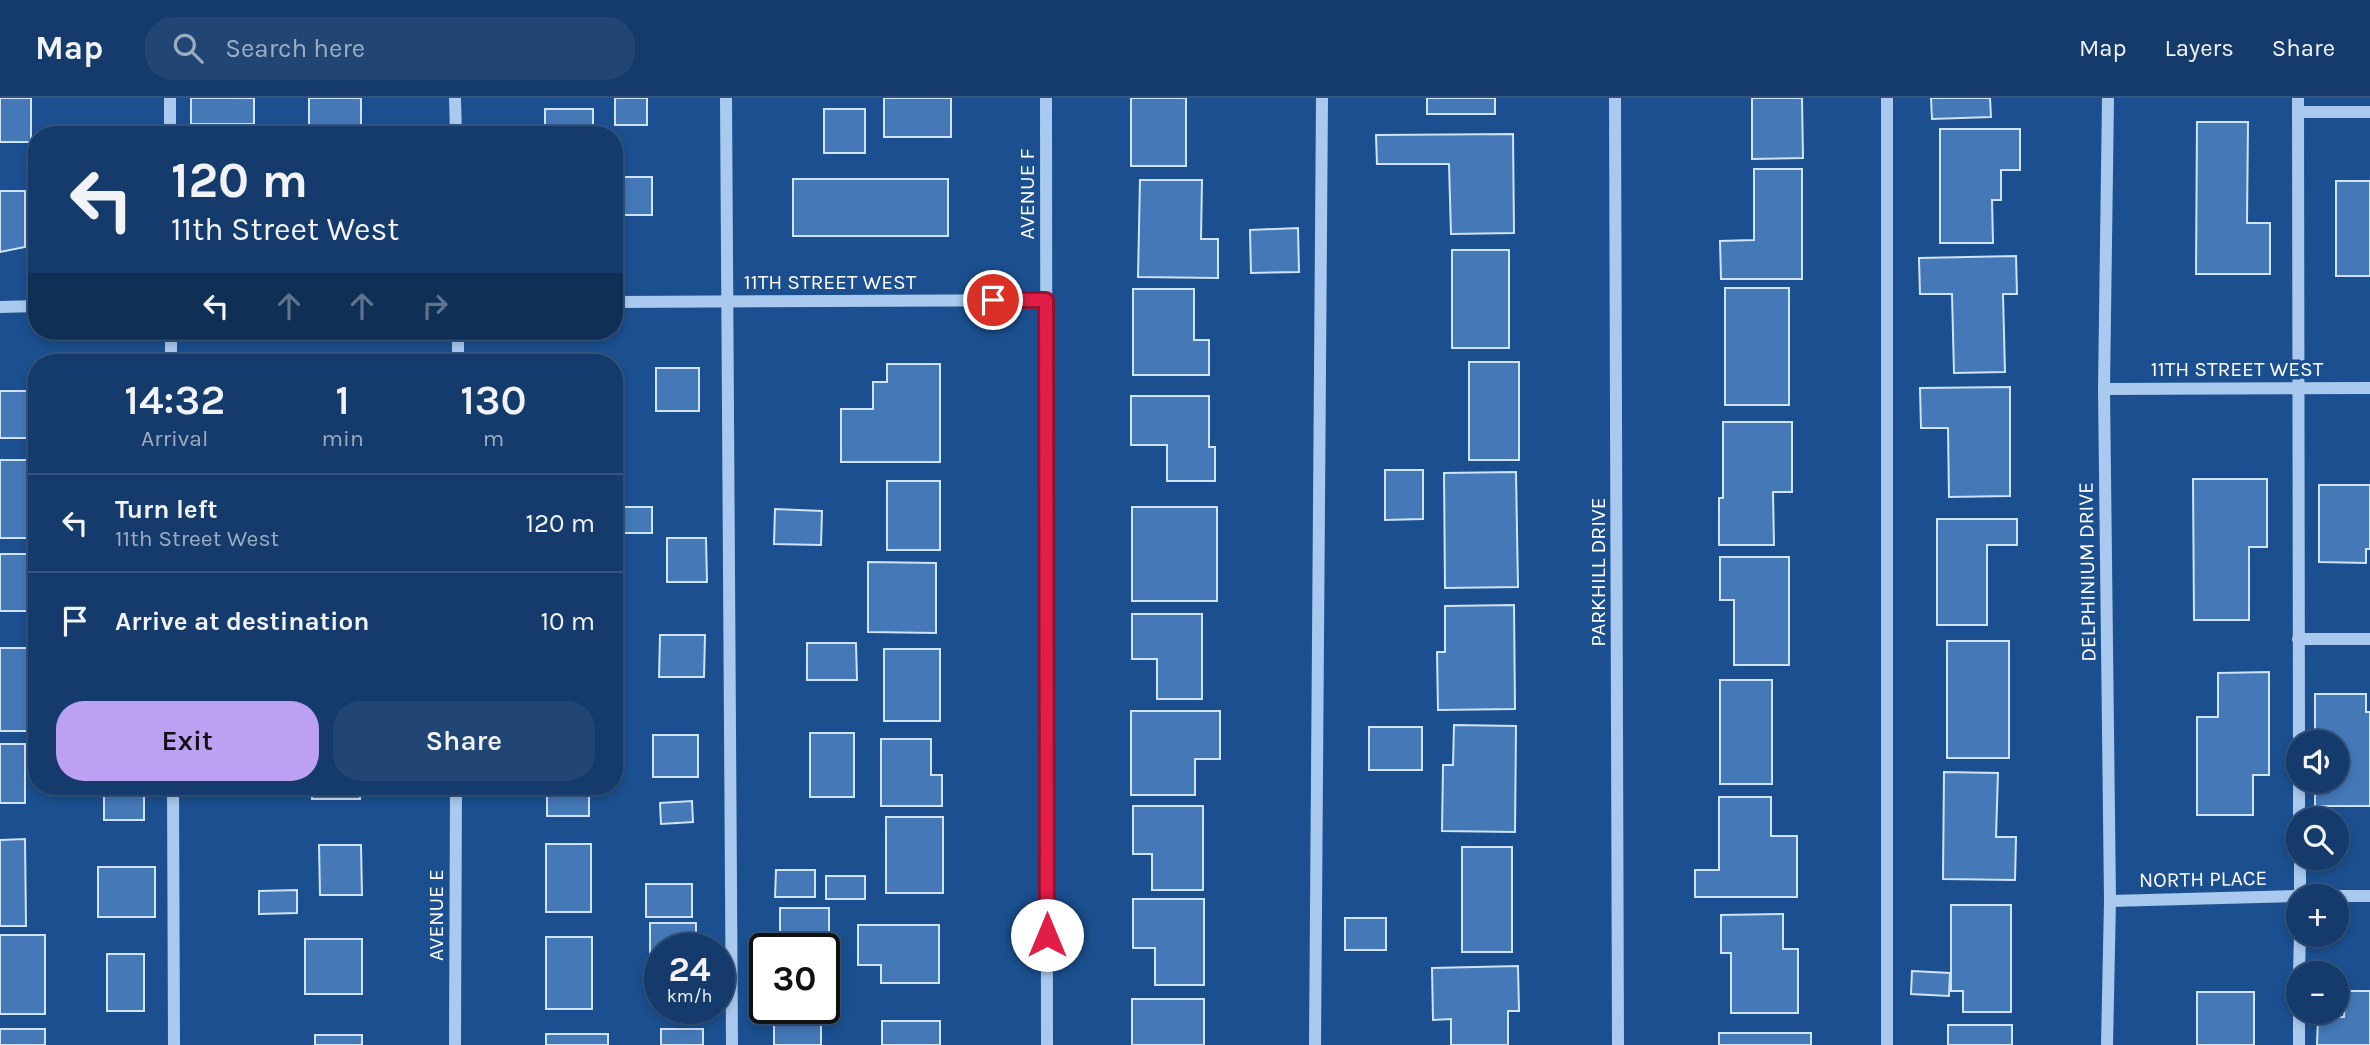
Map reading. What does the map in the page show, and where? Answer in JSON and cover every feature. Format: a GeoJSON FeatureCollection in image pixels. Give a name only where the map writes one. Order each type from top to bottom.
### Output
{"type":"FeatureCollection","features":[{"type":"Feature","properties":{"kind":"street"},"geometry":{"type":"LineString","coordinates":[[170,98],[170,126]]}},
{"type":"Feature","properties":{"kind":"street"},"geometry":{"type":"LineString","coordinates":[[455,98],[456,126]]}},
{"type":"Feature","properties":{"kind":"street"},"geometry":{"type":"LineString","coordinates":[[726,98],[732,1045]]}},
{"type":"Feature","properties":{"kind":"street","name":"AVENUE F"},"geometry":{"type":"LineString","coordinates":[[1046,98],[1047,1045]]}},
{"type":"Feature","properties":{"kind":"street"},"geometry":{"type":"LineString","coordinates":[[1315,1045],[1322,98]]}},
{"type":"Feature","properties":{"kind":"street","name":"PARKHILL DRIVE"},"geometry":{"type":"LineString","coordinates":[[1615,98],[1618,1045]]}},
{"type":"Feature","properties":{"kind":"street"},"geometry":{"type":"LineString","coordinates":[[1886,1045],[1887,98]]}},
{"type":"Feature","properties":{"kind":"street","name":"DELPHINIUM DRIVE"},"geometry":{"type":"LineString","coordinates":[[2107,1045],[2110,901],[2104,389],[2108,98]]}},
{"type":"Feature","properties":{"kind":"street"},"geometry":{"type":"LineString","coordinates":[[2299,730],[2298,105],[2370,111]]}},
{"type":"Feature","properties":{"kind":"street","name":"11TH STREET WEST"},"geometry":{"type":"LineString","coordinates":[[623,303],[1046,300]]}},
{"type":"Feature","properties":{"kind":"street"},"geometry":{"type":"LineString","coordinates":[[0,307],[28,306]]}},
{"type":"Feature","properties":{"kind":"street","name":"11TH STREET WEST"},"geometry":{"type":"LineString","coordinates":[[2104,389],[2370,388]]}},
{"type":"Feature","properties":{"kind":"street"},"geometry":{"type":"LineString","coordinates":[[2298,639],[2370,639]]}},
{"type":"Feature","properties":{"kind":"street"},"geometry":{"type":"LineString","coordinates":[[173,795],[174,1045]]}},
{"type":"Feature","properties":{"kind":"street","name":"AVENUE E"},"geometry":{"type":"LineString","coordinates":[[455,1045],[456,795]]}},
{"type":"Feature","properties":{"kind":"street","name":"NORTH PLACE"},"geometry":{"type":"LineString","coordinates":[[2110,901],[2286,896]]}},
{"type":"Feature","properties":{"kind":"street"},"geometry":{"type":"LineString","coordinates":[[2349,896],[2370,896]]}},
{"type":"Feature","properties":{"kind":"street"},"geometry":{"type":"LineString","coordinates":[[2299,1024],[2299,1045]]}},
{"type":"Feature","properties":{"kind":"building"},"geometry":{"type":"Polygon","coordinates":[[[0,98],[31,98],[28,142],[0,142],[0,98]]]}},
{"type":"Feature","properties":{"kind":"building"},"geometry":{"type":"Polygon","coordinates":[[[191,98],[254,98],[254,124],[191,124],[191,98]]]}},
{"type":"Feature","properties":{"kind":"building"},"geometry":{"type":"Polygon","coordinates":[[[309,98],[361,98],[361,126],[309,126],[309,98]]]}},
{"type":"Feature","properties":{"kind":"building"},"geometry":{"type":"Polygon","coordinates":[[[615,98],[647,98],[647,125],[615,125],[615,98]]]}},
{"type":"Feature","properties":{"kind":"building"},"geometry":{"type":"Polygon","coordinates":[[[884,98],[951,98],[951,137],[884,137],[884,98]]]}},
{"type":"Feature","properties":{"kind":"building"},"geometry":{"type":"Polygon","coordinates":[[[1131,98],[1186,98],[1186,166],[1131,166],[1131,98]]]}},
{"type":"Feature","properties":{"kind":"building"},"geometry":{"type":"Polygon","coordinates":[[[1427,98],[1495,98],[1495,114],[1427,114],[1427,98]]]}},
{"type":"Feature","properties":{"kind":"building"},"geometry":{"type":"Polygon","coordinates":[[[1752,98],[1802,98],[1803,158],[1752,159],[1752,98]]]}},
{"type":"Feature","properties":{"kind":"building"},"geometry":{"type":"Polygon","coordinates":[[[1931,98],[1990,98],[1991,117],[1932,119],[1931,98]]]}},
{"type":"Feature","properties":{"kind":"building"},"geometry":{"type":"Polygon","coordinates":[[[545,109],[593,109],[593,126],[545,126],[545,109]]]}},
{"type":"Feature","properties":{"kind":"building"},"geometry":{"type":"Polygon","coordinates":[[[824,109],[865,109],[865,153],[824,153],[824,109]]]}},
{"type":"Feature","properties":{"kind":"building"},"geometry":{"type":"Polygon","coordinates":[[[2197,122],[2248,122],[2247,223],[2270,223],[2270,274],[2196,274],[2197,122]]]}},
{"type":"Feature","properties":{"kind":"building"},"geometry":{"type":"Polygon","coordinates":[[[1940,129],[2020,129],[2020,170],[2001,170],[2001,200],[1992,200],[1993,243],[1940,243],[1940,129]]]}},
{"type":"Feature","properties":{"kind":"building"},"geometry":{"type":"Polygon","coordinates":[[[1513,134],[1514,233],[1451,234],[1449,164],[1377,164],[1376,135],[1513,134]]]}},
{"type":"Feature","properties":{"kind":"building"},"geometry":{"type":"Polygon","coordinates":[[[1754,169],[1802,169],[1802,279],[1721,279],[1720,241],[1754,240],[1754,169]]]}},
{"type":"Feature","properties":{"kind":"building"},"geometry":{"type":"Polygon","coordinates":[[[623,177],[652,177],[652,215],[623,215],[623,177]]]}},
{"type":"Feature","properties":{"kind":"building"},"geometry":{"type":"Polygon","coordinates":[[[793,179],[948,179],[948,236],[793,236],[793,179]]]}},
{"type":"Feature","properties":{"kind":"building"},"geometry":{"type":"Polygon","coordinates":[[[1140,180],[1202,180],[1201,239],[1218,239],[1218,278],[1138,277],[1140,180]]]}},
{"type":"Feature","properties":{"kind":"building"},"geometry":{"type":"Polygon","coordinates":[[[2336,181],[2370,181],[2370,276],[2336,276],[2336,181]]]}},
{"type":"Feature","properties":{"kind":"building"},"geometry":{"type":"Polygon","coordinates":[[[0,191],[25,191],[25,247],[0,252],[0,191]]]}},
{"type":"Feature","properties":{"kind":"building"},"geometry":{"type":"Polygon","coordinates":[[[1298,228],[1299,272],[1251,273],[1250,230],[1298,228]]]}},
{"type":"Feature","properties":{"kind":"building"},"geometry":{"type":"Polygon","coordinates":[[[1452,250],[1509,250],[1509,348],[1452,348],[1452,250]]]}},
{"type":"Feature","properties":{"kind":"building"},"geometry":{"type":"Polygon","coordinates":[[[2016,256],[2017,294],[2003,294],[2005,372],[1954,373],[1952,294],[1920,294],[1919,258],[2016,256]]]}},
{"type":"Feature","properties":{"kind":"building"},"geometry":{"type":"Polygon","coordinates":[[[1725,288],[1789,288],[1789,405],[1725,405],[1725,288]]]}},
{"type":"Feature","properties":{"kind":"building"},"geometry":{"type":"Polygon","coordinates":[[[1133,289],[1194,289],[1194,340],[1209,340],[1209,375],[1133,375],[1133,289]]]}},
{"type":"Feature","properties":{"kind":"building"},"geometry":{"type":"Polygon","coordinates":[[[1469,362],[1519,362],[1519,460],[1469,460],[1469,362]]]}},
{"type":"Feature","properties":{"kind":"building"},"geometry":{"type":"Polygon","coordinates":[[[887,364],[940,364],[940,462],[841,462],[841,409],[873,409],[873,382],[887,382],[887,364]]]}},
{"type":"Feature","properties":{"kind":"building"},"geometry":{"type":"Polygon","coordinates":[[[656,368],[699,368],[699,411],[656,411],[656,368]]]}},
{"type":"Feature","properties":{"kind":"building"},"geometry":{"type":"Polygon","coordinates":[[[2010,387],[2010,496],[1949,497],[1948,428],[1921,428],[1920,388],[2010,387]]]}},
{"type":"Feature","properties":{"kind":"building"},"geometry":{"type":"Polygon","coordinates":[[[0,391],[28,391],[28,438],[0,438],[0,391]]]}},
{"type":"Feature","properties":{"kind":"building"},"geometry":{"type":"Polygon","coordinates":[[[1131,396],[1209,396],[1209,447],[1215,447],[1215,481],[1167,481],[1167,445],[1131,445],[1131,396]]]}},
{"type":"Feature","properties":{"kind":"building"},"geometry":{"type":"Polygon","coordinates":[[[1723,422],[1792,422],[1792,492],[1773,492],[1774,545],[1719,545],[1719,498],[1723,498],[1723,422]]]}},
{"type":"Feature","properties":{"kind":"building"},"geometry":{"type":"Polygon","coordinates":[[[0,460],[28,460],[28,538],[0,538],[0,460]]]}},
{"type":"Feature","properties":{"kind":"building"},"geometry":{"type":"Polygon","coordinates":[[[1385,470],[1423,470],[1423,519],[1385,520],[1385,470]]]}},
{"type":"Feature","properties":{"kind":"building"},"geometry":{"type":"Polygon","coordinates":[[[1516,472],[1518,587],[1445,588],[1444,473],[1516,472]]]}},
{"type":"Feature","properties":{"kind":"building"},"geometry":{"type":"Polygon","coordinates":[[[2193,479],[2267,479],[2267,547],[2249,547],[2249,620],[2194,620],[2193,479]]]}},
{"type":"Feature","properties":{"kind":"building"},"geometry":{"type":"Polygon","coordinates":[[[887,481],[940,481],[940,550],[887,550],[887,481]]]}},
{"type":"Feature","properties":{"kind":"building"},"geometry":{"type":"Polygon","coordinates":[[[2319,485],[2370,485],[2370,549],[2366,549],[2366,563],[2319,562],[2319,485]]]}},
{"type":"Feature","properties":{"kind":"building"},"geometry":{"type":"Polygon","coordinates":[[[623,507],[652,507],[652,533],[623,533],[623,507]]]}},
{"type":"Feature","properties":{"kind":"building"},"geometry":{"type":"Polygon","coordinates":[[[1132,507],[1217,507],[1217,601],[1132,601],[1132,507]]]}},
{"type":"Feature","properties":{"kind":"building"},"geometry":{"type":"Polygon","coordinates":[[[775,509],[822,511],[821,545],[774,544],[775,509]]]}},
{"type":"Feature","properties":{"kind":"building"},"geometry":{"type":"Polygon","coordinates":[[[1937,519],[2017,519],[2017,545],[1987,545],[1987,625],[1937,625],[1937,519]]]}},
{"type":"Feature","properties":{"kind":"building"},"geometry":{"type":"Polygon","coordinates":[[[667,538],[706,538],[707,582],[667,582],[667,538]]]}},
{"type":"Feature","properties":{"kind":"building"},"geometry":{"type":"Polygon","coordinates":[[[0,554],[28,554],[28,611],[0,611],[0,554]]]}},
{"type":"Feature","properties":{"kind":"building"},"geometry":{"type":"Polygon","coordinates":[[[1720,557],[1789,557],[1789,665],[1734,665],[1734,600],[1720,600],[1720,557]]]}},
{"type":"Feature","properties":{"kind":"building"},"geometry":{"type":"Polygon","coordinates":[[[868,562],[936,563],[936,633],[868,632],[868,562]]]}},
{"type":"Feature","properties":{"kind":"building"},"geometry":{"type":"Polygon","coordinates":[[[1514,605],[1515,709],[1438,710],[1437,652],[1445,652],[1445,606],[1514,605]]]}},
{"type":"Feature","properties":{"kind":"building"},"geometry":{"type":"Polygon","coordinates":[[[1132,614],[1202,614],[1202,699],[1157,699],[1157,659],[1132,659],[1132,614]]]}},
{"type":"Feature","properties":{"kind":"building"},"geometry":{"type":"Polygon","coordinates":[[[660,635],[705,635],[704,677],[659,677],[660,635]]]}},
{"type":"Feature","properties":{"kind":"building"},"geometry":{"type":"Polygon","coordinates":[[[1947,641],[2009,641],[2009,758],[1947,758],[1947,641]]]}},
{"type":"Feature","properties":{"kind":"building"},"geometry":{"type":"Polygon","coordinates":[[[807,643],[856,643],[857,680],[807,680],[807,643]]]}},
{"type":"Feature","properties":{"kind":"building"},"geometry":{"type":"Polygon","coordinates":[[[0,648],[28,648],[28,731],[0,731],[0,648]]]}},
{"type":"Feature","properties":{"kind":"building"},"geometry":{"type":"Polygon","coordinates":[[[884,649],[940,649],[940,721],[884,721],[884,649]]]}},
{"type":"Feature","properties":{"kind":"building"},"geometry":{"type":"Polygon","coordinates":[[[2269,672],[2269,775],[2253,775],[2253,815],[2197,815],[2197,717],[2218,717],[2218,673],[2269,672]]]}},
{"type":"Feature","properties":{"kind":"building"},"geometry":{"type":"Polygon","coordinates":[[[1720,680],[1772,680],[1772,784],[1720,784],[1720,680]]]}},
{"type":"Feature","properties":{"kind":"building"},"geometry":{"type":"Polygon","coordinates":[[[2315,694],[2366,694],[2366,712],[2370,712],[2370,806],[2315,806],[2315,793],[2349,793],[2349,730],[2315,730],[2315,694]]]}},
{"type":"Feature","properties":{"kind":"building"},"geometry":{"type":"Polygon","coordinates":[[[1131,711],[1220,711],[1220,759],[1195,759],[1195,795],[1131,795],[1131,711]]]}},
{"type":"Feature","properties":{"kind":"building"},"geometry":{"type":"Polygon","coordinates":[[[1454,725],[1516,726],[1515,832],[1442,831],[1443,765],[1453,765],[1454,725]]]}},
{"type":"Feature","properties":{"kind":"building"},"geometry":{"type":"Polygon","coordinates":[[[1369,727],[1422,727],[1422,770],[1369,770],[1369,727]]]}},
{"type":"Feature","properties":{"kind":"building"},"geometry":{"type":"Polygon","coordinates":[[[810,733],[854,733],[854,797],[810,797],[810,733]]]}},
{"type":"Feature","properties":{"kind":"building"},"geometry":{"type":"Polygon","coordinates":[[[653,735],[698,735],[698,777],[653,777],[653,735]]]}},
{"type":"Feature","properties":{"kind":"building"},"geometry":{"type":"Polygon","coordinates":[[[881,739],[931,739],[931,775],[942,775],[942,806],[881,806],[881,739]]]}},
{"type":"Feature","properties":{"kind":"building"},"geometry":{"type":"Polygon","coordinates":[[[0,744],[25,744],[25,803],[0,803],[0,744]]]}},
{"type":"Feature","properties":{"kind":"building"},"geometry":{"type":"Polygon","coordinates":[[[1944,772],[1998,773],[1996,837],[2016,837],[2015,880],[1943,879],[1944,772]]]}},
{"type":"Feature","properties":{"kind":"building"},"geometry":{"type":"Polygon","coordinates":[[[104,795],[144,795],[144,820],[104,820],[104,795]]]}},
{"type":"Feature","properties":{"kind":"building"},"geometry":{"type":"Polygon","coordinates":[[[312,795],[360,795],[360,799],[312,799],[312,795]]]}},
{"type":"Feature","properties":{"kind":"building"},"geometry":{"type":"Polygon","coordinates":[[[547,795],[589,795],[589,816],[547,816],[547,795]]]}},
{"type":"Feature","properties":{"kind":"building"},"geometry":{"type":"Polygon","coordinates":[[[1719,797],[1771,797],[1771,836],[1797,836],[1797,897],[1695,897],[1695,870],[1719,870],[1719,797]]]}},
{"type":"Feature","properties":{"kind":"building"},"geometry":{"type":"Polygon","coordinates":[[[692,801],[693,822],[661,824],[660,803],[692,801]]]}},
{"type":"Feature","properties":{"kind":"building"},"geometry":{"type":"Polygon","coordinates":[[[1133,806],[1203,806],[1203,890],[1152,890],[1152,854],[1133,854],[1133,806]]]}},
{"type":"Feature","properties":{"kind":"building"},"geometry":{"type":"Polygon","coordinates":[[[886,817],[943,817],[943,893],[886,893],[886,817]]]}},
{"type":"Feature","properties":{"kind":"building"},"geometry":{"type":"Polygon","coordinates":[[[25,839],[26,926],[0,926],[0,840],[25,839]]]}},
{"type":"Feature","properties":{"kind":"building"},"geometry":{"type":"Polygon","coordinates":[[[546,844],[591,844],[591,912],[546,912],[546,844]]]}},
{"type":"Feature","properties":{"kind":"building"},"geometry":{"type":"Polygon","coordinates":[[[319,845],[361,845],[362,895],[320,895],[319,845]]]}},
{"type":"Feature","properties":{"kind":"building"},"geometry":{"type":"Polygon","coordinates":[[[1462,847],[1512,847],[1512,952],[1462,952],[1462,847]]]}},
{"type":"Feature","properties":{"kind":"building"},"geometry":{"type":"Polygon","coordinates":[[[98,867],[155,867],[155,917],[98,917],[98,867]]]}},
{"type":"Feature","properties":{"kind":"building"},"geometry":{"type":"Polygon","coordinates":[[[776,870],[815,870],[815,897],[775,897],[776,870]]]}},
{"type":"Feature","properties":{"kind":"building"},"geometry":{"type":"Polygon","coordinates":[[[826,876],[865,876],[865,899],[826,899],[826,876]]]}},
{"type":"Feature","properties":{"kind":"building"},"geometry":{"type":"Polygon","coordinates":[[[646,884],[692,884],[692,917],[646,917],[646,884]]]}},
{"type":"Feature","properties":{"kind":"building"},"geometry":{"type":"Polygon","coordinates":[[[297,890],[297,913],[259,914],[259,891],[297,890]]]}},
{"type":"Feature","properties":{"kind":"building"},"geometry":{"type":"Polygon","coordinates":[[[1133,899],[1204,899],[1204,985],[1155,985],[1155,948],[1133,948],[1133,899]]]}},
{"type":"Feature","properties":{"kind":"building"},"geometry":{"type":"Polygon","coordinates":[[[1951,905],[2011,905],[2011,1012],[1963,1012],[1963,991],[1951,991],[1951,905]]]}},
{"type":"Feature","properties":{"kind":"building"},"geometry":{"type":"Polygon","coordinates":[[[780,908],[829,908],[829,933],[780,933],[780,908]]]}},
{"type":"Feature","properties":{"kind":"building"},"geometry":{"type":"Polygon","coordinates":[[[1783,914],[1783,949],[1798,949],[1798,1013],[1731,1013],[1731,953],[1721,953],[1721,915],[1783,914]]]}},
{"type":"Feature","properties":{"kind":"building"},"geometry":{"type":"Polygon","coordinates":[[[1345,918],[1386,918],[1386,950],[1345,950],[1345,918]]]}},
{"type":"Feature","properties":{"kind":"building"},"geometry":{"type":"Polygon","coordinates":[[[650,923],[696,923],[696,933],[650,933],[650,923]]]}},
{"type":"Feature","properties":{"kind":"building"},"geometry":{"type":"Polygon","coordinates":[[[858,925],[939,925],[939,983],[881,983],[881,965],[858,965],[858,925]]]}},
{"type":"Feature","properties":{"kind":"building"},"geometry":{"type":"Polygon","coordinates":[[[0,935],[45,935],[45,1014],[0,1014],[0,935]]]}},
{"type":"Feature","properties":{"kind":"building"},"geometry":{"type":"Polygon","coordinates":[[[546,937],[592,937],[592,1009],[546,1009],[546,937]]]}},
{"type":"Feature","properties":{"kind":"building"},"geometry":{"type":"Polygon","coordinates":[[[305,939],[362,939],[362,994],[305,994],[305,939]]]}},
{"type":"Feature","properties":{"kind":"building"},"geometry":{"type":"Polygon","coordinates":[[[107,954],[144,954],[144,1011],[107,1011],[107,954]]]}},
{"type":"Feature","properties":{"kind":"building"},"geometry":{"type":"Polygon","coordinates":[[[1518,966],[1519,1011],[1508,1011],[1508,1045],[1451,1045],[1451,1019],[1433,1020],[1432,968],[1518,966]]]}},
{"type":"Feature","properties":{"kind":"building"},"geometry":{"type":"Polygon","coordinates":[[[1912,971],[1950,973],[1949,996],[1911,994],[1912,971]]]}},
{"type":"Feature","properties":{"kind":"building"},"geometry":{"type":"Polygon","coordinates":[[[2349,991],[2370,991],[2370,1045],[2317,1045],[2318,1024],[2349,1024],[2349,991]]]}},
{"type":"Feature","properties":{"kind":"building"},"geometry":{"type":"Polygon","coordinates":[[[2197,992],[2254,992],[2254,1045],[2197,1045],[2197,992]]]}},
{"type":"Feature","properties":{"kind":"building"},"geometry":{"type":"Polygon","coordinates":[[[1132,999],[1204,999],[1204,1045],[1132,1045],[1132,999]]]}},
{"type":"Feature","properties":{"kind":"building"},"geometry":{"type":"Polygon","coordinates":[[[882,1021],[940,1021],[940,1045],[882,1045],[882,1021]]]}},
{"type":"Feature","properties":{"kind":"building"},"geometry":{"type":"Polygon","coordinates":[[[774,1024],[821,1024],[821,1045],[774,1045],[774,1024]]]}},
{"type":"Feature","properties":{"kind":"building"},"geometry":{"type":"Polygon","coordinates":[[[1948,1025],[2012,1025],[2012,1045],[1948,1045],[1948,1025]]]}},
{"type":"Feature","properties":{"kind":"building"},"geometry":{"type":"Polygon","coordinates":[[[0,1029],[45,1029],[45,1045],[0,1045],[0,1029]]]}},
{"type":"Feature","properties":{"kind":"building"},"geometry":{"type":"Polygon","coordinates":[[[661,1029],[703,1029],[703,1045],[661,1045],[661,1029]]]}},
{"type":"Feature","properties":{"kind":"building"},"geometry":{"type":"Polygon","coordinates":[[[1719,1033],[1811,1033],[1811,1045],[1719,1045],[1719,1033]]]}},
{"type":"Feature","properties":{"kind":"building"},"geometry":{"type":"Polygon","coordinates":[[[546,1034],[608,1034],[608,1045],[546,1045],[546,1034]]]}},
{"type":"Feature","properties":{"kind":"building"},"geometry":{"type":"Polygon","coordinates":[[[315,1035],[362,1035],[362,1045],[315,1045],[315,1035]]]}},
{"type":"Feature","properties":{"kind":"route"},"geometry":{"type":"LineString","coordinates":[[993,300],[1046,300],[1047,935]]}}]}
